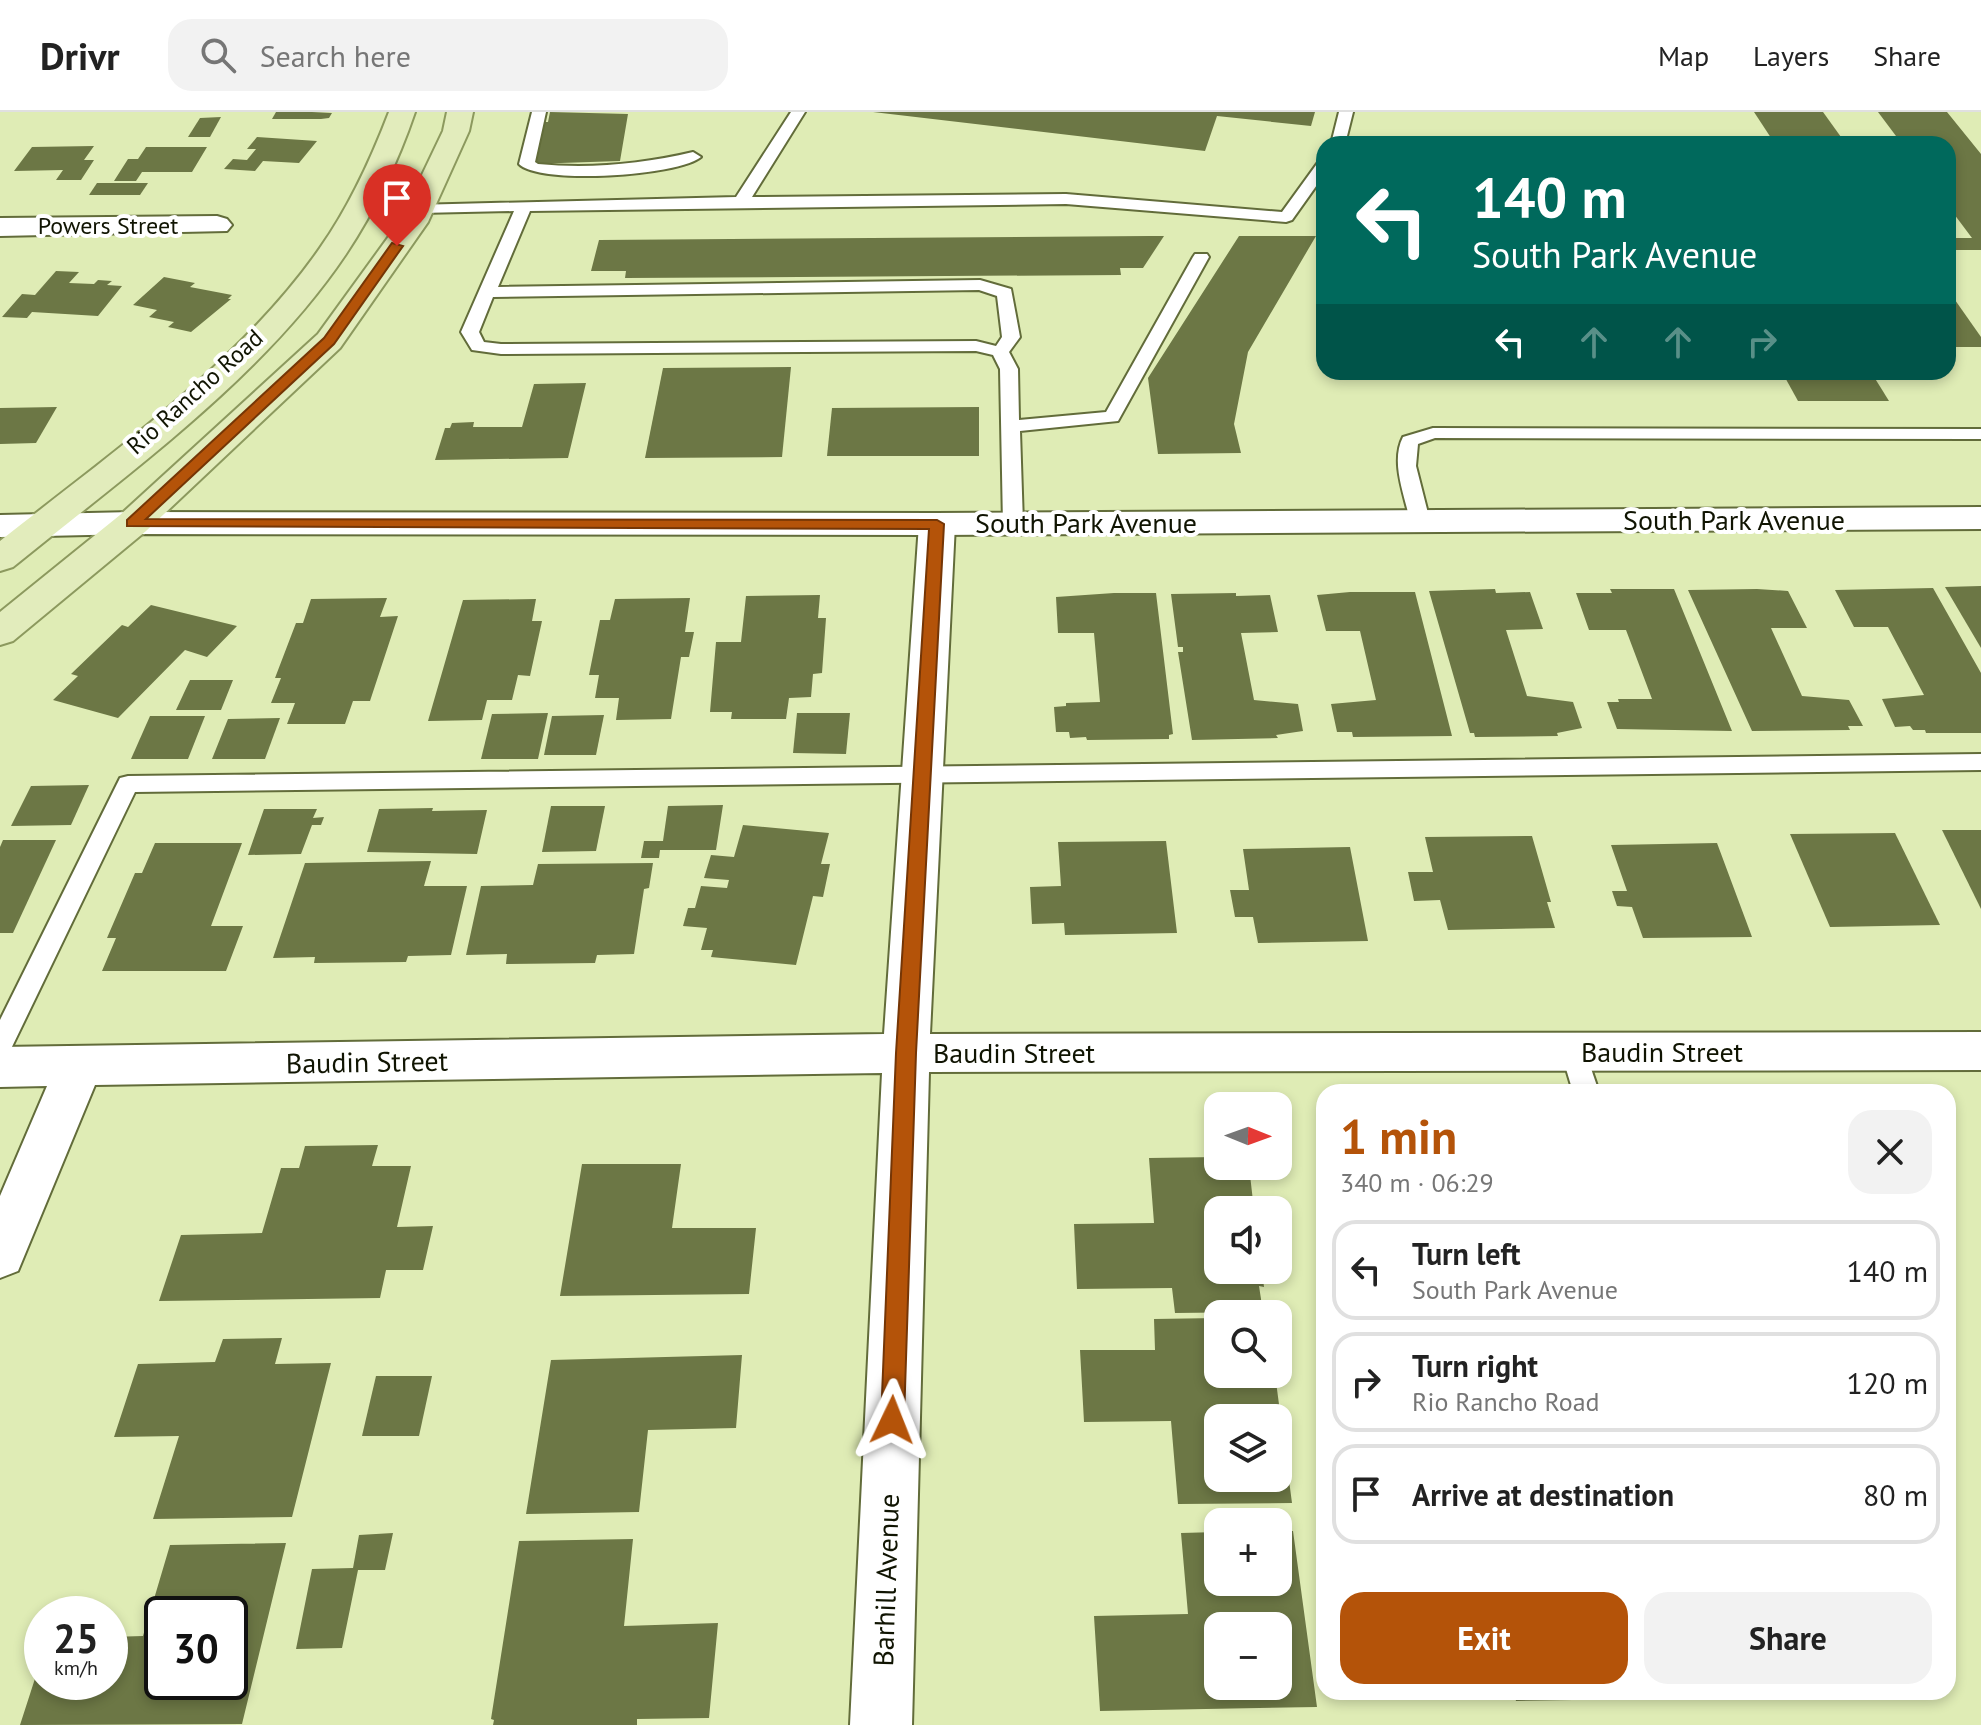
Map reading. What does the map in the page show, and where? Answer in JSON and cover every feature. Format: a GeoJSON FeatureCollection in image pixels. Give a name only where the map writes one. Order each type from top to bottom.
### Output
{"type":"FeatureCollection","features":[{"type":"Feature","properties":{"kind":"main road","name":"Rio Rancho Road"},"geometry":{"type":"LineString","coordinates":[[0,559],[235,364],[321,267],[357,208],[402,112]]}},
{"type":"Feature","properties":{"kind":"main road","name":"Rio Rancho Road"},"geometry":{"type":"LineString","coordinates":[[0,632],[133,523],[329,341],[414,222],[456,131],[460,112]]}},
{"type":"Feature","properties":{"kind":"main road"},"geometry":{"type":"LineString","coordinates":[[357,208],[420,208]]}},
{"type":"Feature","properties":{"kind":"street","name":"Powers Street"},"geometry":{"type":"LineString","coordinates":[[0,227],[217,225]]}},
{"type":"Feature","properties":{"kind":"street","name":"South Park Avenue"},"geometry":{"type":"LineString","coordinates":[[0,526],[133,523],[1013,524],[1981,518]]}},
{"type":"Feature","properties":{"kind":"street","name":"Barhill Avenue"},"geometry":{"type":"LineString","coordinates":[[881,1725],[906,1053],[937,524]]}},
{"type":"Feature","properties":{"kind":"street","name":"Baudin Street"},"geometry":{"type":"LineString","coordinates":[[0,1067],[906,1053],[1580,1072],[1981,1051]]}},
{"type":"Feature","properties":{"kind":"street"},"geometry":{"type":"LineString","coordinates":[[0,1255],[79,1067]]}},
{"type":"Feature","properties":{"kind":"lane"},"geometry":{"type":"LineString","coordinates":[[539,112],[527,164],[534,168],[612,170],[693,157]]}},
{"type":"Feature","properties":{"kind":"lane"},"geometry":{"type":"LineString","coordinates":[[741,202],[798,112]]}},
{"type":"Feature","properties":{"kind":"lane"},"geometry":{"type":"LineString","coordinates":[[1340,136],[1346,112]]}},
{"type":"Feature","properties":{"kind":"lane"},"geometry":{"type":"LineString","coordinates":[[420,208],[1066,199],[1286,217],[1316,175]]}},
{"type":"Feature","properties":{"kind":"lane"},"geometry":{"type":"LineString","coordinates":[[524,206],[470,332],[478,346],[976,346],[1000,352],[1009,369],[1013,524]]}},
{"type":"Feature","properties":{"kind":"lane"},"geometry":{"type":"LineString","coordinates":[[1011,426],[1112,417],[1201,257]]}},
{"type":"Feature","properties":{"kind":"lane"},"geometry":{"type":"LineString","coordinates":[[487,292],[980,285],[1005,293],[1011,337],[1000,352]]}},
{"type":"Feature","properties":{"kind":"lane"},"geometry":{"type":"LineString","coordinates":[[1420,521],[1407,466],[1409,441],[1433,433],[1981,434]]}},
{"type":"Feature","properties":{"kind":"lane"},"geometry":{"type":"LineString","coordinates":[[0,1046],[128,784],[1981,762]]}},
{"type":"Feature","properties":{"kind":"building"},"geometry":{"type":"Polygon","coordinates":[[[276,112],[332,113],[329,118],[321,119],[272,119],[276,112]]]}},
{"type":"Feature","properties":{"kind":"building"},"geometry":{"type":"Polygon","coordinates":[[[550,112],[628,114],[620,161],[531,164],[541,122],[548,122],[550,112]]]}},
{"type":"Feature","properties":{"kind":"building"},"geometry":{"type":"Polygon","coordinates":[[[873,112],[1315,112],[1311,126],[1217,116],[1205,151],[873,112]]]}},
{"type":"Feature","properties":{"kind":"building"},"geometry":{"type":"Polygon","coordinates":[[[1754,112],[1823,112],[1840,136],[1770,136],[1754,112]]]}},
{"type":"Feature","properties":{"kind":"building"},"geometry":{"type":"Polygon","coordinates":[[[1878,112],[1947,112],[1981,154],[1981,250],[1956,250],[1956,238],[1972,238],[1956,217],[1956,136],[1896,136],[1878,112]]]}},
{"type":"Feature","properties":{"kind":"building"},"geometry":{"type":"Polygon","coordinates":[[[221,117],[210,137],[188,137],[200,118],[221,117]]]}},
{"type":"Feature","properties":{"kind":"building"},"geometry":{"type":"Polygon","coordinates":[[[257,137],[317,141],[299,163],[263,161],[255,171],[224,169],[233,159],[247,160],[256,149],[247,149],[257,137]]]}},
{"type":"Feature","properties":{"kind":"building"},"geometry":{"type":"Polygon","coordinates":[[[94,146],[84,160],[94,160],[81,180],[56,180],[63,170],[14,171],[32,147],[94,146]]]}},
{"type":"Feature","properties":{"kind":"building"},"geometry":{"type":"Polygon","coordinates":[[[146,147],[207,147],[192,172],[142,172],[136,181],[114,181],[128,159],[138,159],[146,147]]]}},
{"type":"Feature","properties":{"kind":"building"},"geometry":{"type":"Polygon","coordinates":[[[97,183],[148,183],[140,195],[89,195],[97,183]]]}},
{"type":"Feature","properties":{"kind":"building"},"geometry":{"type":"Polygon","coordinates":[[[1164,236],[1143,268],[1120,268],[1121,275],[625,278],[626,271],[591,271],[599,240],[1164,236]]]}},
{"type":"Feature","properties":{"kind":"building"},"geometry":{"type":"Polygon","coordinates":[[[1239,236],[1316,236],[1248,352],[1234,424],[1241,453],[1158,454],[1148,378],[1239,236]]]}},
{"type":"Feature","properties":{"kind":"building"},"geometry":{"type":"Polygon","coordinates":[[[56,271],[79,272],[69,283],[94,284],[98,280],[112,281],[107,285],[122,286],[98,316],[32,312],[27,318],[2,317],[22,294],[35,295],[56,271]]]}},
{"type":"Feature","properties":{"kind":"building"},"geometry":{"type":"Polygon","coordinates":[[[164,277],[195,283],[190,287],[232,295],[228,299],[231,299],[191,332],[168,327],[174,322],[149,317],[157,310],[133,305],[164,277]]]}},
{"type":"Feature","properties":{"kind":"building"},"geometry":{"type":"Polygon","coordinates":[[[1956,301],[1981,337],[1981,347],[1956,347],[1956,301]]]}},
{"type":"Feature","properties":{"kind":"building"},"geometry":{"type":"Polygon","coordinates":[[[791,367],[782,457],[645,458],[663,368],[791,367]]]}},
{"type":"Feature","properties":{"kind":"building"},"geometry":{"type":"Polygon","coordinates":[[[1786,380],[1876,380],[1889,401],[1798,401],[1786,380]]]}},
{"type":"Feature","properties":{"kind":"building"},"geometry":{"type":"Polygon","coordinates":[[[586,383],[568,458],[435,460],[445,428],[450,428],[452,423],[474,422],[473,427],[522,427],[534,384],[586,383]]]}},
{"type":"Feature","properties":{"kind":"building"},"geometry":{"type":"Polygon","coordinates":[[[57,407],[36,443],[0,444],[0,408],[57,407]]]}},
{"type":"Feature","properties":{"kind":"building"},"geometry":{"type":"Polygon","coordinates":[[[979,407],[979,456],[827,456],[832,408],[979,407]]]}},
{"type":"Feature","properties":{"kind":"building"},"geometry":{"type":"Polygon","coordinates":[[[1981,586],[1981,648],[1945,587],[1981,586]]]}},
{"type":"Feature","properties":{"kind":"building"},"geometry":{"type":"Polygon","coordinates":[[[1933,588],[1981,673],[1981,733],[1926,733],[1925,730],[1913,730],[1910,726],[1895,727],[1882,699],[1924,695],[1888,627],[1854,627],[1835,590],[1933,588]]]}},
{"type":"Feature","properties":{"kind":"building"},"geometry":{"type":"Polygon","coordinates":[[[1495,589],[1496,593],[1530,592],[1543,629],[1506,630],[1527,696],[1573,702],[1582,728],[1557,733],[1558,736],[1475,737],[1474,733],[1470,733],[1429,591],[1495,589]]]}},
{"type":"Feature","properties":{"kind":"building"},"geometry":{"type":"Polygon","coordinates":[[[1610,589],[1674,589],[1732,731],[1617,729],[1607,702],[1652,699],[1626,630],[1589,630],[1576,593],[1612,593],[1610,589]]]}},
{"type":"Feature","properties":{"kind":"building"},"geometry":{"type":"Polygon","coordinates":[[[1688,590],[1788,591],[1807,628],[1771,628],[1802,696],[1849,700],[1863,726],[1848,726],[1850,730],[1752,731],[1688,590]]]}},
{"type":"Feature","properties":{"kind":"building"},"geometry":{"type":"Polygon","coordinates":[[[1415,592],[1452,736],[1353,737],[1352,732],[1337,732],[1331,704],[1376,700],[1360,631],[1326,631],[1317,595],[1415,592]]]}},
{"type":"Feature","properties":{"kind":"building"},"geometry":{"type":"Polygon","coordinates":[[[1156,593],[1173,734],[1169,735],[1169,739],[1087,740],[1086,737],[1070,738],[1069,732],[1056,732],[1054,707],[1066,706],[1066,703],[1100,702],[1094,633],[1058,633],[1056,597],[1156,593]]]}},
{"type":"Feature","properties":{"kind":"building"},"geometry":{"type":"Polygon","coordinates":[[[1236,593],[1236,596],[1270,595],[1278,632],[1241,633],[1254,700],[1298,704],[1303,731],[1276,735],[1278,738],[1192,740],[1178,652],[1183,652],[1183,647],[1178,647],[1171,594],[1236,593]]]}},
{"type":"Feature","properties":{"kind":"building"},"geometry":{"type":"Polygon","coordinates":[[[820,595],[818,618],[826,618],[822,673],[813,674],[811,697],[789,698],[786,719],[731,719],[732,712],[710,712],[716,642],[741,642],[746,596],[820,595]]]}},
{"type":"Feature","properties":{"kind":"building"},"geometry":{"type":"Polygon","coordinates":[[[387,598],[380,617],[398,616],[370,701],[353,701],[345,724],[287,724],[295,703],[271,703],[281,678],[275,678],[296,623],[303,623],[311,599],[387,598]]]}},
{"type":"Feature","properties":{"kind":"building"},"geometry":{"type":"Polygon","coordinates":[[[690,598],[685,632],[694,632],[689,657],[681,657],[671,719],[616,720],[619,698],[595,698],[599,675],[589,675],[600,620],[610,620],[615,599],[690,598]]]}},
{"type":"Feature","properties":{"kind":"building"},"geometry":{"type":"Polygon","coordinates":[[[536,599],[532,621],[542,621],[530,676],[518,675],[512,700],[487,700],[482,720],[428,721],[463,600],[536,599]]]}},
{"type":"Feature","properties":{"kind":"building"},"geometry":{"type":"Polygon","coordinates":[[[151,605],[237,626],[207,657],[185,650],[118,718],[53,700],[78,676],[71,674],[122,625],[128,627],[151,605]]]}},
{"type":"Feature","properties":{"kind":"building"},"geometry":{"type":"Polygon","coordinates":[[[190,680],[233,680],[221,710],[176,710],[190,680]]]}},
{"type":"Feature","properties":{"kind":"building"},"geometry":{"type":"Polygon","coordinates":[[[548,713],[538,759],[481,759],[492,714],[548,713]]]}},
{"type":"Feature","properties":{"kind":"building"},"geometry":{"type":"Polygon","coordinates":[[[797,713],[850,713],[846,754],[793,753],[797,713]]]}},
{"type":"Feature","properties":{"kind":"building"},"geometry":{"type":"Polygon","coordinates":[[[604,715],[596,755],[544,755],[552,716],[604,715]]]}},
{"type":"Feature","properties":{"kind":"building"},"geometry":{"type":"Polygon","coordinates":[[[150,716],[205,716],[188,759],[131,759],[150,716]]]}},
{"type":"Feature","properties":{"kind":"building"},"geometry":{"type":"Polygon","coordinates":[[[280,718],[265,759],[212,759],[228,719],[280,718]]]}},
{"type":"Feature","properties":{"kind":"building"},"geometry":{"type":"Polygon","coordinates":[[[89,785],[71,825],[11,826],[31,786],[89,785]]]}},
{"type":"Feature","properties":{"kind":"building"},"geometry":{"type":"Polygon","coordinates":[[[723,805],[716,850],[660,850],[659,858],[641,858],[644,841],[663,841],[668,806],[723,805]]]}},
{"type":"Feature","properties":{"kind":"building"},"geometry":{"type":"Polygon","coordinates":[[[551,806],[605,806],[596,851],[542,852],[551,806]]]}},
{"type":"Feature","properties":{"kind":"building"},"geometry":{"type":"Polygon","coordinates":[[[433,808],[432,811],[487,810],[477,854],[367,852],[379,809],[433,808]]]}},
{"type":"Feature","properties":{"kind":"building"},"geometry":{"type":"Polygon","coordinates":[[[264,809],[317,809],[313,818],[324,817],[321,825],[312,825],[301,854],[248,855],[264,809]]]}},
{"type":"Feature","properties":{"kind":"building"},"geometry":{"type":"Polygon","coordinates":[[[743,825],[829,833],[821,864],[830,864],[823,897],[813,896],[796,965],[711,957],[713,950],[701,950],[707,928],[683,926],[688,908],[695,908],[701,886],[727,888],[729,880],[704,878],[711,855],[734,857],[743,825]]]}},
{"type":"Feature","properties":{"kind":"building"},"geometry":{"type":"Polygon","coordinates":[[[1942,830],[1981,830],[1981,909],[1942,830]]]}},
{"type":"Feature","properties":{"kind":"building"},"geometry":{"type":"Polygon","coordinates":[[[1895,833],[1940,925],[1830,927],[1790,834],[1895,833]]]}},
{"type":"Feature","properties":{"kind":"building"},"geometry":{"type":"Polygon","coordinates":[[[1532,836],[1551,902],[1547,902],[1555,928],[1448,930],[1440,900],[1414,901],[1408,872],[1433,872],[1425,837],[1532,836]]]}},
{"type":"Feature","properties":{"kind":"building"},"geometry":{"type":"Polygon","coordinates":[[[3,840],[56,840],[13,933],[0,933],[0,847],[3,840]]]}},
{"type":"Feature","properties":{"kind":"building"},"geometry":{"type":"Polygon","coordinates":[[[1166,841],[1177,933],[1065,935],[1064,923],[1032,924],[1030,887],[1061,886],[1058,842],[1166,841]]]}},
{"type":"Feature","properties":{"kind":"building"},"geometry":{"type":"Polygon","coordinates":[[[155,843],[242,843],[211,926],[243,926],[226,971],[102,971],[116,938],[107,938],[135,873],[142,873],[155,843]]]}},
{"type":"Feature","properties":{"kind":"building"},"geometry":{"type":"Polygon","coordinates":[[[1717,843],[1752,937],[1643,938],[1632,907],[1617,906],[1612,891],[1627,891],[1611,845],[1717,843]]]}},
{"type":"Feature","properties":{"kind":"building"},"geometry":{"type":"Polygon","coordinates":[[[1350,847],[1368,941],[1258,943],[1253,917],[1235,917],[1230,890],[1249,890],[1243,849],[1350,847]]]}},
{"type":"Feature","properties":{"kind":"building"},"geometry":{"type":"Polygon","coordinates":[[[431,861],[424,886],[467,886],[451,955],[408,956],[406,962],[314,963],[315,957],[273,958],[305,863],[431,861]]]}},
{"type":"Feature","properties":{"kind":"building"},"geometry":{"type":"Polygon","coordinates":[[[653,863],[649,888],[644,889],[634,954],[597,955],[595,963],[506,964],[507,954],[466,955],[481,886],[533,885],[538,864],[653,863]]]}},
{"type":"Feature","properties":{"kind":"building"},"geometry":{"type":"Polygon","coordinates":[[[378,1145],[372,1166],[411,1166],[397,1227],[433,1226],[423,1270],[386,1270],[380,1298],[159,1301],[181,1235],[262,1233],[281,1168],[299,1168],[305,1146],[378,1145]]]}},
{"type":"Feature","properties":{"kind":"building"},"geometry":{"type":"Polygon","coordinates":[[[1204,1157],[1204,1180],[1251,1180],[1252,1196],[1204,1196],[1204,1284],[1264,1284],[1264,1287],[1259,1286],[1261,1300],[1204,1300],[1204,1313],[1175,1313],[1172,1288],[1077,1289],[1074,1224],[1154,1223],[1149,1158],[1204,1157]]]}},
{"type":"Feature","properties":{"kind":"building"},"geometry":{"type":"Polygon","coordinates":[[[582,1164],[681,1164],[672,1228],[756,1228],[749,1294],[560,1296],[582,1164]]]}},
{"type":"Feature","properties":{"kind":"building"},"geometry":{"type":"Polygon","coordinates":[[[1204,1318],[1204,1388],[1277,1388],[1279,1404],[1204,1404],[1204,1492],[1291,1492],[1292,1503],[1178,1504],[1171,1421],[1084,1422],[1080,1350],[1155,1350],[1154,1319],[1204,1318]]]}},
{"type":"Feature","properties":{"kind":"building"},"geometry":{"type":"Polygon","coordinates":[[[282,1338],[275,1364],[331,1363],[292,1517],[153,1519],[179,1436],[114,1437],[138,1364],[215,1362],[223,1339],[282,1338]]]}},
{"type":"Feature","properties":{"kind":"building"},"geometry":{"type":"Polygon","coordinates":[[[742,1355],[736,1428],[648,1430],[639,1512],[526,1514],[551,1360],[742,1355]]]}},
{"type":"Feature","properties":{"kind":"building"},"geometry":{"type":"Polygon","coordinates":[[[376,1376],[432,1376],[419,1436],[362,1436],[376,1376]]]}},
{"type":"Feature","properties":{"kind":"building"},"geometry":{"type":"Polygon","coordinates":[[[1293,1531],[1317,1707],[1100,1711],[1094,1616],[1188,1614],[1181,1533],[1204,1532],[1204,1596],[1292,1596],[1293,1531]]]}},
{"type":"Feature","properties":{"kind":"building"},"geometry":{"type":"Polygon","coordinates":[[[393,1533],[385,1570],[358,1570],[342,1648],[296,1649],[312,1569],[353,1568],[359,1535],[393,1533]]]}},
{"type":"Feature","properties":{"kind":"building"},"geometry":{"type":"Polygon","coordinates":[[[633,1539],[624,1626],[718,1623],[709,1718],[637,1719],[637,1725],[493,1725],[494,1720],[491,1719],[519,1541],[633,1539]]]}},
{"type":"Feature","properties":{"kind":"building"},"geometry":{"type":"Polygon","coordinates":[[[286,1543],[248,1699],[248,1596],[155,1596],[170,1545],[286,1543]]]}},
{"type":"Feature","properties":{"kind":"building"},"geometry":{"type":"Polygon","coordinates":[[[144,1633],[144,1700],[248,1700],[242,1724],[20,1725],[28,1700],[128,1700],[128,1636],[143,1636],[144,1633]]]}},
{"type":"Feature","properties":{"kind":"route"},"geometry":{"type":"LineString","coordinates":[[397,246],[329,341],[133,523],[937,524],[906,1053],[892,1420]]}}]}
